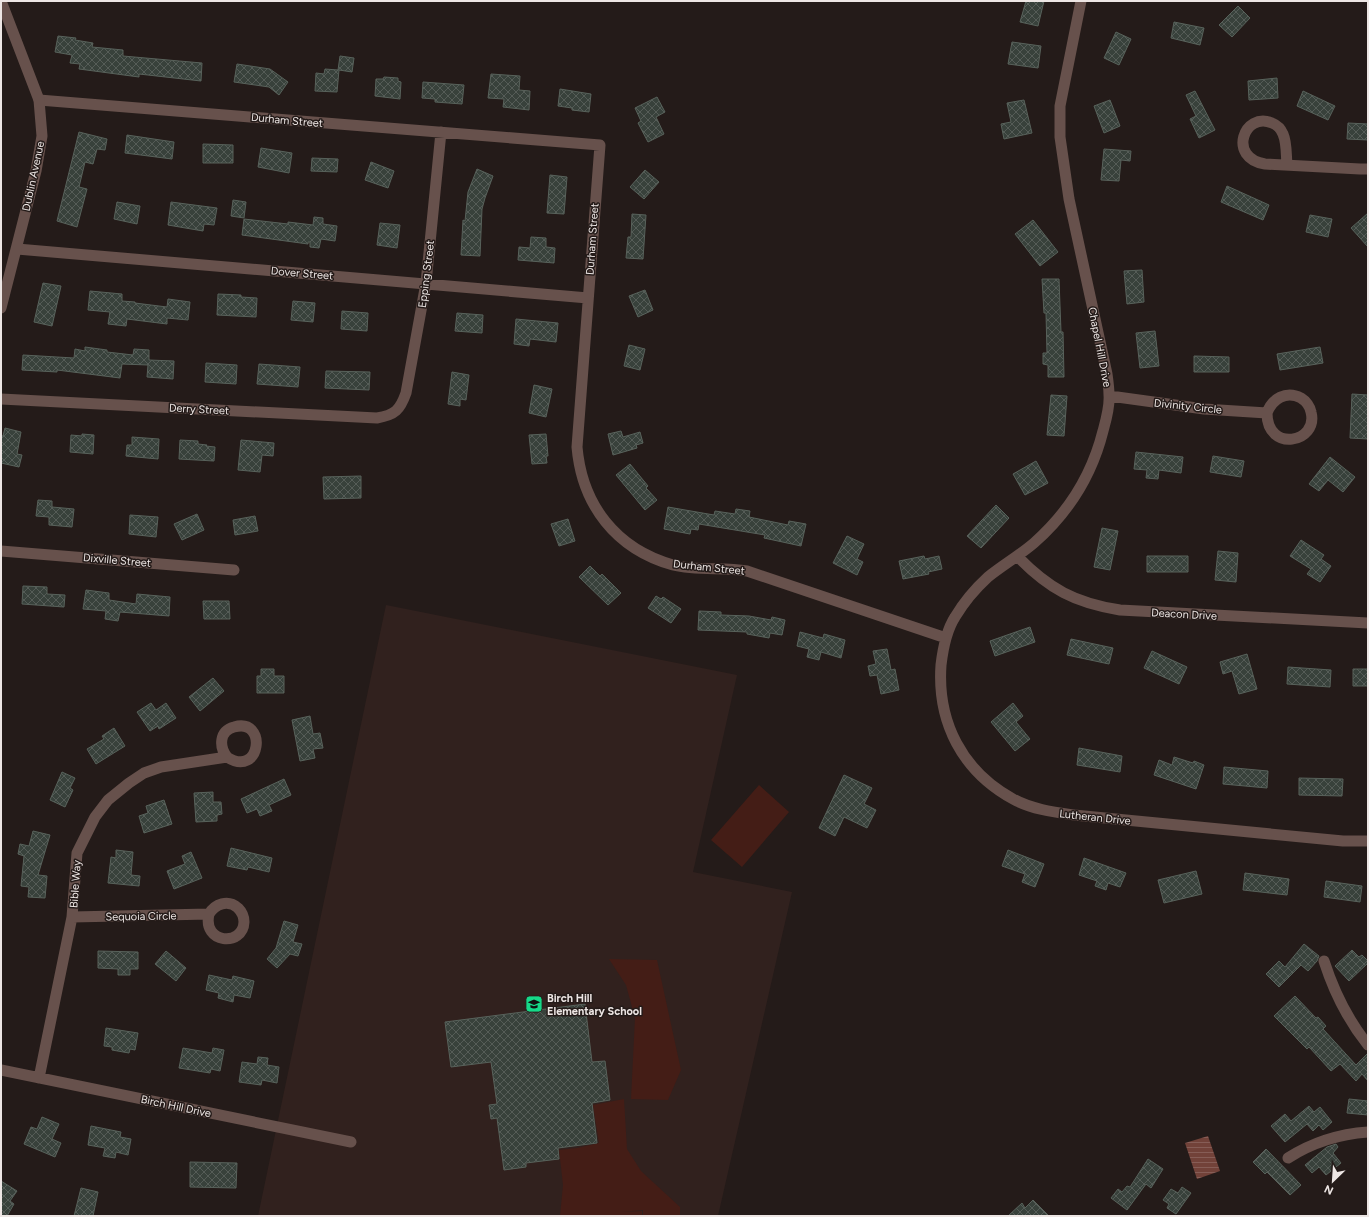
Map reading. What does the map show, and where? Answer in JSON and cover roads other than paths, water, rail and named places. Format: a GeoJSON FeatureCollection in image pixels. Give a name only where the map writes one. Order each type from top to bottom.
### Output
{"type":"FeatureCollection","features":[{"type":"Feature","properties":{"kind":"street","name":"Dublin Avenue"},"geometry":{"type":"LineString","coordinates":[[1,1],[39,100],[42,136],[36,171],[1,308]]}},
{"type":"Feature","properties":{"kind":"street","name":"Chapel Hill Drive"},"geometry":{"type":"LineString","coordinates":[[946,638],[955,617],[988,577],[1033,544],[1051,527],[1089,474],[1105,426],[1110,396],[1107,374],[1070,199],[1060,137],[1060,106],[1081,1]]}},
{"type":"Feature","properties":{"kind":"street","name":"Durham Street"},"geometry":{"type":"LineString","coordinates":[[39,100],[600,145],[577,434],[578,461],[582,478],[594,506],[602,519],[627,543],[640,552],[674,565],[730,568],[747,571],[946,638]]}},
{"type":"Feature","properties":{"kind":"street"},"geometry":{"type":"LineString","coordinates":[[1287,165],[1284,135],[1280,129],[1269,122],[1262,121],[1249,127],[1245,133],[1243,147],[1246,154],[1257,162],[1287,165],[1368,169]]}},
{"type":"Feature","properties":{"kind":"street","name":"Epping Street"},"geometry":{"type":"LineString","coordinates":[[396,411],[403,403],[406,393],[426,284],[441,132]]}},
{"type":"Feature","properties":{"kind":"street","name":"Dover Street"},"geometry":{"type":"LineString","coordinates":[[17,249],[588,298]]}},
{"type":"Feature","properties":{"kind":"street"},"geometry":{"type":"LineString","coordinates":[[1294,395],[1306,402],[1310,408],[1312,423],[1303,435],[1296,439],[1289,440],[1274,434],[1267,421],[1267,413],[1274,401],[1280,397],[1294,395]]}},
{"type":"Feature","properties":{"kind":"street","name":"Divinity Circle"},"geometry":{"type":"LineString","coordinates":[[1110,396],[1204,409],[1267,413]]}},
{"type":"Feature","properties":{"kind":"street","name":"Derry Street"},"geometry":{"type":"LineString","coordinates":[[1,399],[378,418],[387,416],[396,411]]}},
{"type":"Feature","properties":{"kind":"street","name":"Dixville Street"},"geometry":{"type":"LineString","coordinates":[[1,551],[234,570]]}},
{"type":"Feature","properties":{"kind":"street","name":"Deacon Drive"},"geometry":{"type":"LineString","coordinates":[[1017,556],[1050,585],[1072,597],[1096,606],[1120,610],[1368,623]]}},
{"type":"Feature","properties":{"kind":"street","name":"Lutheran Drive"},"geometry":{"type":"LineString","coordinates":[[946,638],[943,649],[940,680],[941,697],[951,731],[967,760],[980,775],[1013,799],[1032,807],[1074,815],[1343,841],[1368,841]]}},
{"type":"Feature","properties":{"kind":"street","name":"Bible Way"},"geometry":{"type":"LineString","coordinates":[[40,1078],[72,917],[77,853],[94,817],[108,800],[144,773],[161,767],[227,757]]}},
{"type":"Feature","properties":{"kind":"street","name":"Sequoia Circle"},"geometry":{"type":"LineString","coordinates":[[72,917],[209,914]]}},
{"type":"Feature","properties":{"kind":"street"},"geometry":{"type":"LineString","coordinates":[[1324,961],[1331,984],[1342,1007],[1368,1045]]}},
{"type":"Feature","properties":{"kind":"street","name":"Birch Hill Drive"},"geometry":{"type":"LineString","coordinates":[[2,1074],[40,1078],[351,1142]]}},
{"type":"Feature","properties":{"kind":"street"},"geometry":{"type":"LineString","coordinates":[[1288,1158],[1325,1139],[1352,1133],[1368,1132]]}},
{"type":"Feature","properties":{"kind":"place","name":"Birch Hill Elementary School"},"geometry":{"type":"Point","coordinates":[534,1004]}}]}
